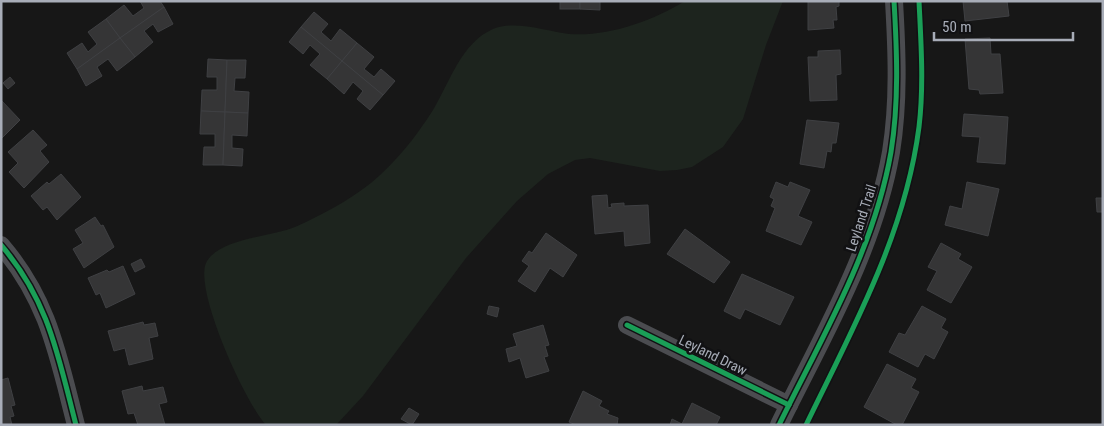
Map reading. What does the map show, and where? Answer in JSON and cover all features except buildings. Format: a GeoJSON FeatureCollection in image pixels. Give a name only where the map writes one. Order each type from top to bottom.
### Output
{"type":"FeatureCollection","features":[{"type":"Feature","properties":{"kind":"street","name":"Leyland Trail"},"geometry":{"type":"LineString","coordinates":[[779,425],[859,260],[884,187],[892,143],[897,92],[894,1]]}},
{"type":"Feature","properties":{"kind":"street"},"geometry":{"type":"LineString","coordinates":[[1,245],[26,276],[44,313],[76,425]]}},
{"type":"Feature","properties":{"kind":"street","name":"Leyland Draw"},"geometry":{"type":"LineString","coordinates":[[627,325],[789,405]]}},
{"type":"Feature","properties":{"kind":"shaded area"},"geometry":{"type":"Polygon","coordinates":[[[685,1],[783,1],[766,45],[743,119],[723,147],[692,167],[677,170],[660,171],[590,158],[575,160],[548,174],[517,201],[466,258],[363,396],[337,424],[266,425],[246,395],[214,321],[204,277],[206,263],[212,255],[233,243],[295,227],[315,218],[371,183],[397,158],[420,130],[464,53],[482,35],[493,29],[521,26],[569,34],[599,33],[644,21],[685,1]]]}},
{"type":"Feature","properties":{"kind":"cycle path"},"geometry":{"type":"LineString","coordinates":[[779,425],[845,292],[872,224],[883,188],[894,133],[896,96],[894,1]]}},
{"type":"Feature","properties":{"kind":"cycle path"},"geometry":{"type":"LineString","coordinates":[[806,425],[859,317],[875,280],[902,205],[912,167],[921,111],[922,64],[919,1]]}},
{"type":"Feature","properties":{"kind":"cycle path"},"geometry":{"type":"LineString","coordinates":[[1,245],[17,266],[41,308],[57,352],[76,425]]}},
{"type":"Feature","properties":{"kind":"cycle path"},"geometry":{"type":"LineString","coordinates":[[627,325],[789,405]]}}]}
